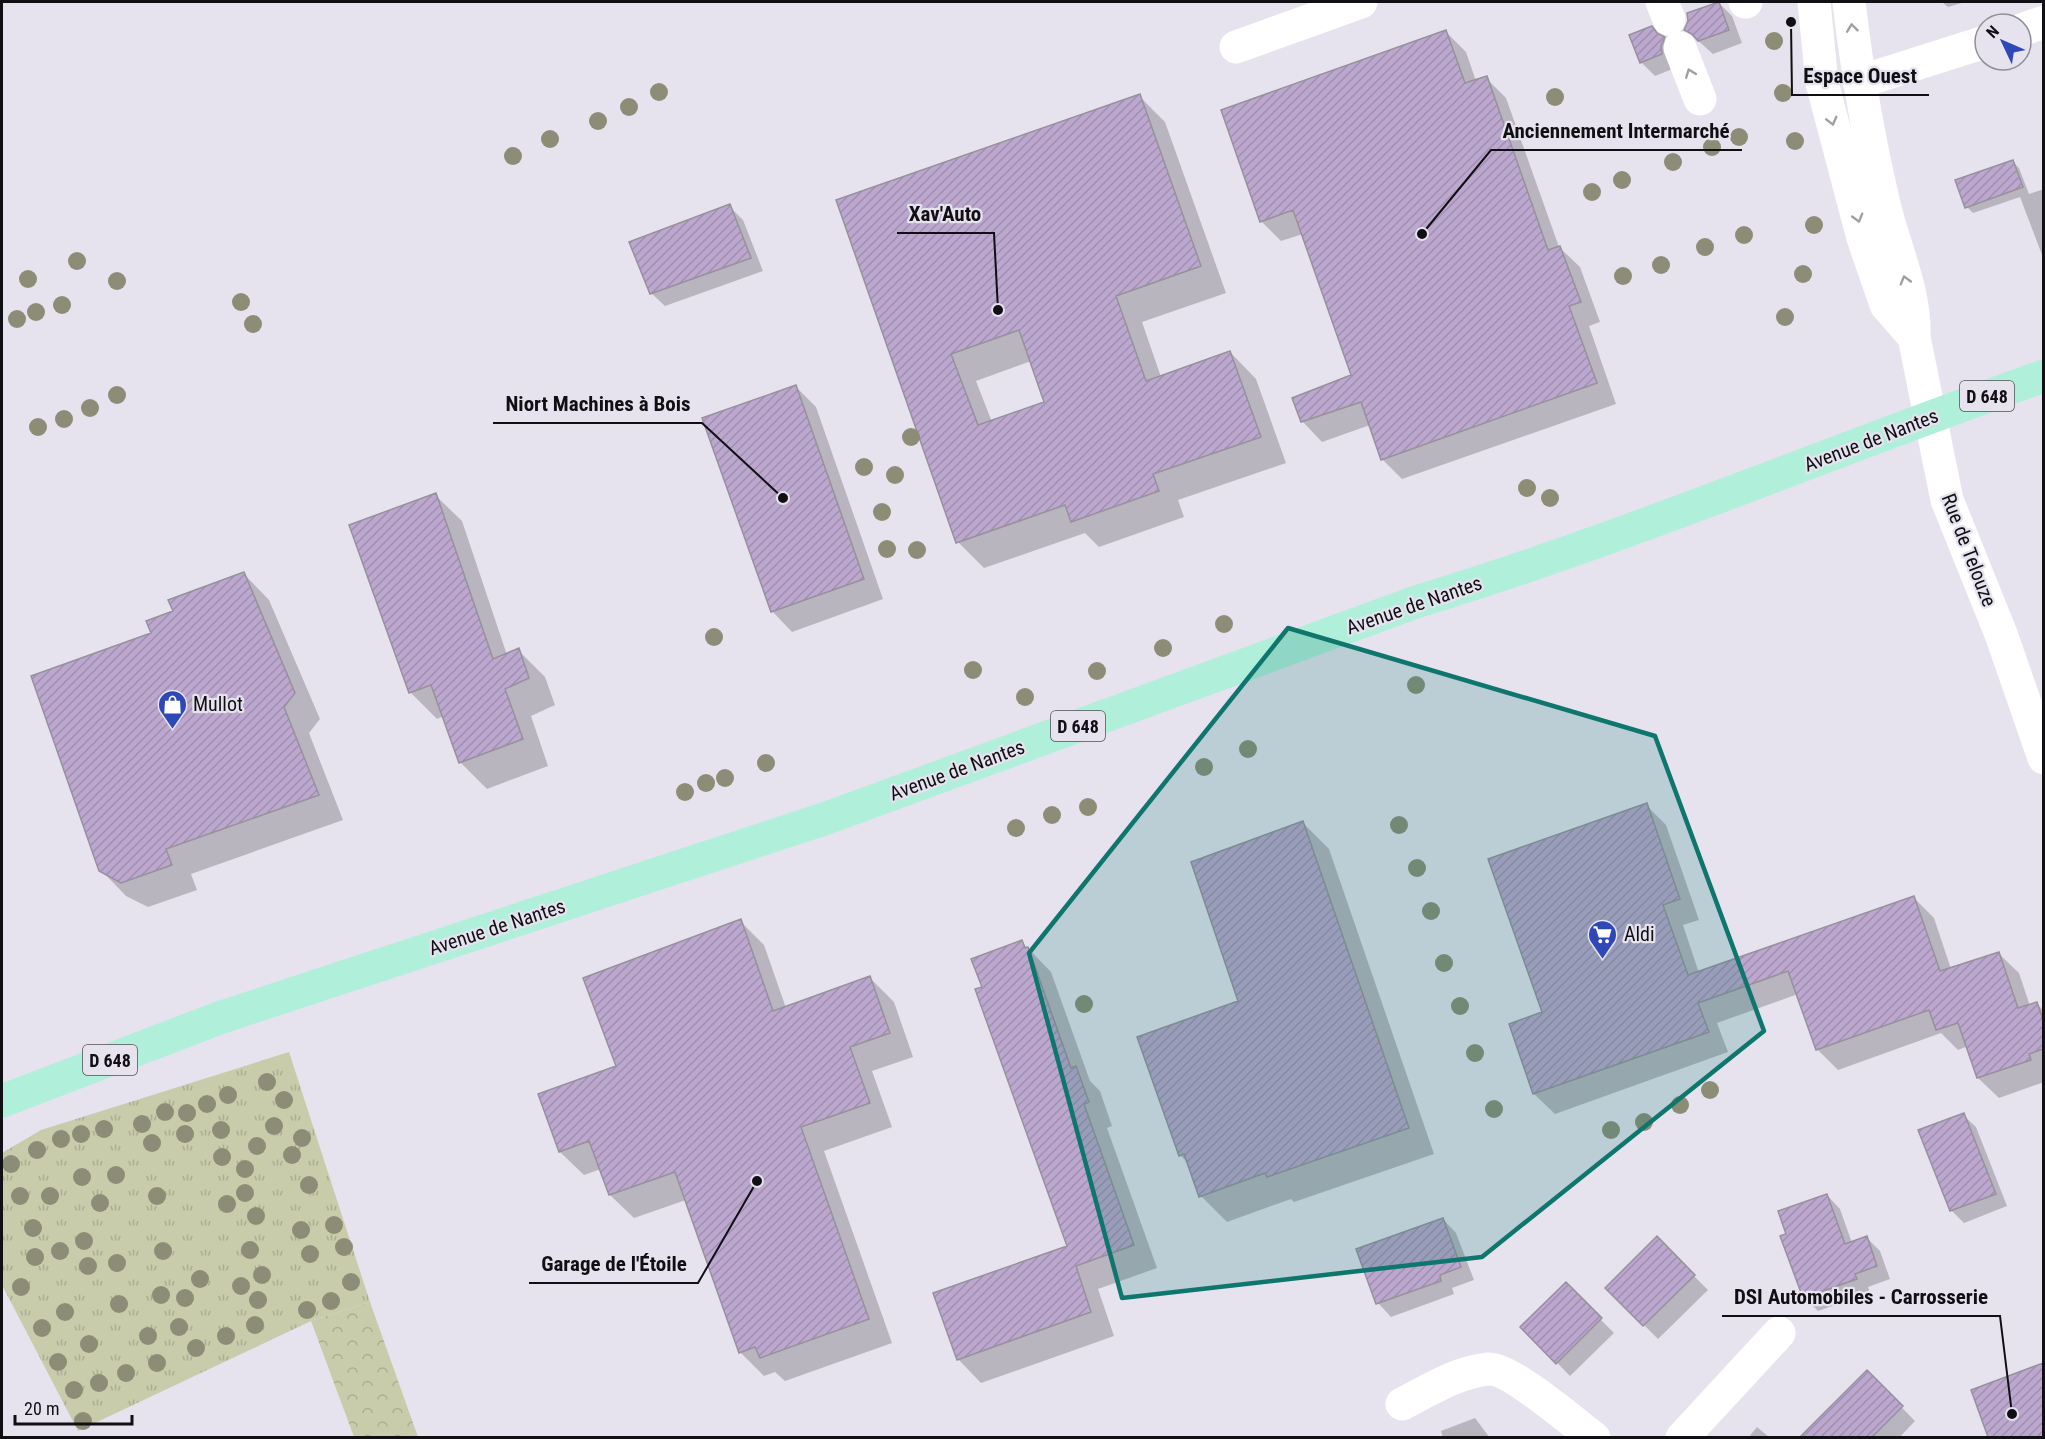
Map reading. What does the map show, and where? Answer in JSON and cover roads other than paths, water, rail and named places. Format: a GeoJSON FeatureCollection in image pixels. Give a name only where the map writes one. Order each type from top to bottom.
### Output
{"type":"FeatureCollection","features":[{"type":"Feature","properties":{"kind":"main road","name":"Avenue de Nantes"},"geometry":{"type":"LineString","coordinates":[[2,1101],[219,1018],[827,818],[1416,602],[1591,543],[2043,376]]}},
{"type":"Feature","properties":{"kind":"street"},"geometry":{"type":"LineString","coordinates":[[1236,47],[1361,2]]}},
{"type":"Feature","properties":{"kind":"street","name":"Rue de Telouze"},"geometry":{"type":"LineString","coordinates":[[1814,2],[1822,82],[1863,238],[1886,305],[1914,337]]}},
{"type":"Feature","properties":{"kind":"street","name":"Rue de Telouze"},"geometry":{"type":"LineString","coordinates":[[1849,2],[1859,81],[1880,186],[1915,314],[1914,337],[1947,500],[2001,634],[2043,758]]}},
{"type":"Feature","properties":{"kind":"street"},"geometry":{"type":"LineString","coordinates":[[1671,23],[1700,99]]}},
{"type":"Feature","properties":{"kind":"street"},"geometry":{"type":"LineString","coordinates":[[1859,81],[1973,46]]}},
{"type":"Feature","properties":{"kind":"street"},"geometry":{"type":"LineString","coordinates":[[1682,1437],[1779,1333]]}},
{"type":"Feature","properties":{"kind":"street"},"geometry":{"type":"LineString","coordinates":[[1402,1404],[1460,1375],[1491,1369],[1518,1381],[1594,1437]]}},
{"type":"Feature","properties":{"kind":"place","name":"Espace Ouest"},"geometry":{"type":"Point","coordinates":[1791,22]}},
{"type":"Feature","properties":{"kind":"place","name":"Anciennement Intermarché"},"geometry":{"type":"Point","coordinates":[1422,234]}},
{"type":"Feature","properties":{"kind":"place","name":"Xav'Auto"},"geometry":{"type":"Point","coordinates":[998,310]}},
{"type":"Feature","properties":{"kind":"place","name":"Niort Machines à Bois"},"geometry":{"type":"Point","coordinates":[783,498]}},
{"type":"Feature","properties":{"kind":"place","name":"Mullot"},"geometry":{"type":"Point","coordinates":[172,730]}},
{"type":"Feature","properties":{"kind":"place","name":"Aldi"},"geometry":{"type":"Point","coordinates":[1603,960]}},
{"type":"Feature","properties":{"kind":"place","name":"Garage de l'Étoile"},"geometry":{"type":"Point","coordinates":[757,1181]}},
{"type":"Feature","properties":{"kind":"place","name":"DSI Automobiles - Carrosserie"},"geometry":{"type":"Point","coordinates":[2012,1414]}}]}
